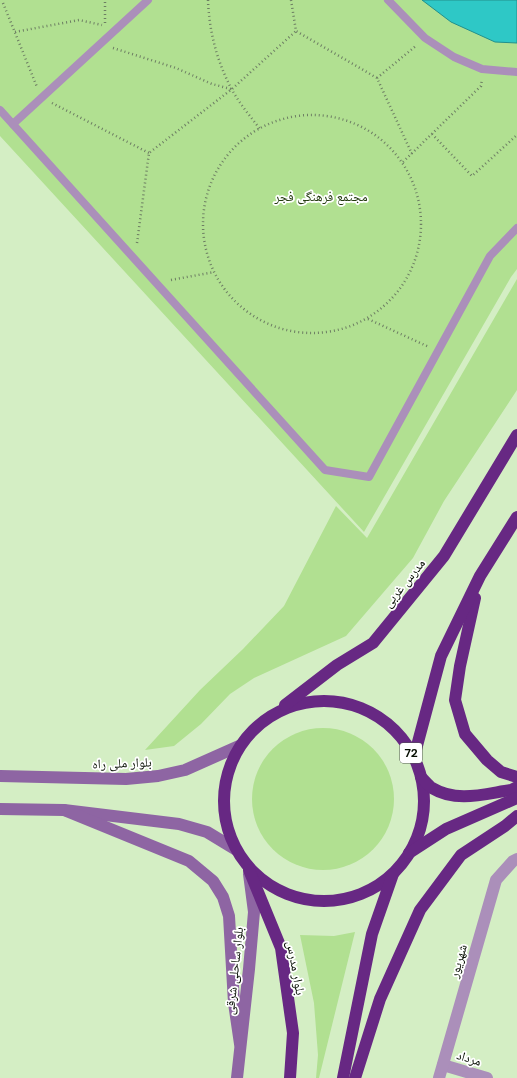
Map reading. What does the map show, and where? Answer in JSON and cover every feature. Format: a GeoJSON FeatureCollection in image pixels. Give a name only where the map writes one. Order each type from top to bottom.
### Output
{"type":"FeatureCollection","features":[{"type":"Feature","properties":{"kind":"highway","name":"مدرس غربی"},"geometry":{"type":"LineString","coordinates":[[275,712],[337,665],[373,643],[444,556],[517,435]]}},
{"type":"Feature","properties":{"kind":"highway","name":"72"},"geometry":{"type":"LineString","coordinates":[[414,757],[441,656],[480,576],[517,517]]}},
{"type":"Feature","properties":{"kind":"highway"},"geometry":{"type":"LineString","coordinates":[[480,576],[460,666],[455,700],[465,734],[487,760],[501,772],[517,778]]}},
{"type":"Feature","properties":{"kind":"highway","name":"72"},"geometry":{"type":"LineString","coordinates":[[320,700],[343,702],[365,709],[385,721],[402,737],[414,757],[421,777],[424,803],[420,829],[409,853],[393,874],[371,890],[346,899],[319,901],[292,897],[268,885],[248,867],[235,849],[226,824],[223,797],[228,770],[240,746],[255,727],[275,712],[297,704],[320,700]]}},
{"type":"Feature","properties":{"kind":"highway"},"geometry":{"type":"LineString","coordinates":[[421,777],[432,787],[454,797],[470,797],[511,790],[517,787]]}},
{"type":"Feature","properties":{"kind":"highway"},"geometry":{"type":"LineString","coordinates":[[409,853],[446,829],[517,798]]}},
{"type":"Feature","properties":{"kind":"highway"},"geometry":{"type":"LineString","coordinates":[[355,1078],[380,999],[420,910],[461,855],[505,826],[517,816]]}},
{"type":"Feature","properties":{"kind":"highway","name":"بلوار مدرس"},"geometry":{"type":"LineString","coordinates":[[248,867],[281,948],[293,1033],[290,1078]]}},
{"type":"Feature","properties":{"kind":"highway","name":"72"},"geometry":{"type":"LineString","coordinates":[[343,1078],[372,934],[393,874]]}},
{"type":"Feature","properties":{"kind":"main road","name":"بلوار ملی راه"},"geometry":{"type":"LineString","coordinates":[[0,776],[126,779],[158,776],[185,770],[240,746]]}},
{"type":"Feature","properties":{"kind":"main road"},"geometry":{"type":"LineString","coordinates":[[0,809],[64,810],[179,824],[206,832],[235,849]]}},
{"type":"Feature","properties":{"kind":"main road"},"geometry":{"type":"LineString","coordinates":[[64,810],[189,861],[213,880],[223,897],[230,916],[234,1003],[240,1044]]}},
{"type":"Feature","properties":{"kind":"main road","name":"بلوار ساحلی شرقی"},"geometry":{"type":"LineString","coordinates":[[237,1078],[254,912],[248,867]]}},
{"type":"Feature","properties":{"kind":"street","name":"شهریور"},"geometry":{"type":"LineString","coordinates":[[439,1078],[496,880],[513,861],[517,859]]}},
{"type":"Feature","properties":{"kind":"street","name":"مرداد"},"geometry":{"type":"LineString","coordinates":[[443,1065],[487,1078]]}},
{"type":"Feature","properties":{"kind":"lane"},"geometry":{"type":"LineString","coordinates":[[13,124],[148,0]]}},
{"type":"Feature","properties":{"kind":"lane"},"geometry":{"type":"LineString","coordinates":[[388,0],[425,38],[454,57],[482,69],[517,72]]}},
{"type":"Feature","properties":{"kind":"lane"},"geometry":{"type":"LineString","coordinates":[[0,110],[325,470],[369,477],[490,256],[517,228]]}},
{"type":"Feature","properties":{"kind":"path"},"geometry":{"type":"LineString","coordinates":[[15,32],[79,20],[105,26],[105,0]]}},
{"type":"Feature","properties":{"kind":"path"},"geometry":{"type":"LineString","coordinates":[[208,0],[209,20],[217,55],[232,89],[260,129]]}},
{"type":"Feature","properties":{"kind":"path"},"geometry":{"type":"LineString","coordinates":[[291,0],[296,32]]}},
{"type":"Feature","properties":{"kind":"path"},"geometry":{"type":"LineString","coordinates":[[3,3],[42,98],[149,153]]}},
{"type":"Feature","properties":{"kind":"path"},"geometry":{"type":"LineString","coordinates":[[135,260],[149,153],[232,89],[296,32]]}},
{"type":"Feature","properties":{"kind":"path"},"geometry":{"type":"LineString","coordinates":[[296,32],[377,78],[412,154]]}},
{"type":"Feature","properties":{"kind":"path"},"geometry":{"type":"LineString","coordinates":[[377,78],[425,38]]}},
{"type":"Feature","properties":{"kind":"path"},"geometry":{"type":"LineString","coordinates":[[100,44],[144,57],[176,68],[212,84],[232,89]]}},
{"type":"Feature","properties":{"kind":"path"},"geometry":{"type":"LineString","coordinates":[[403,162],[481,86],[482,69]]}},
{"type":"Feature","properties":{"kind":"path"},"geometry":{"type":"LineString","coordinates":[[300,115],[330,116],[358,124],[383,140],[403,162],[416,189],[422,219],[419,248],[408,276],[391,300],[367,319],[340,330],[310,334],[281,329],[254,317],[231,297],[214,272],[205,244],[204,214],[210,185],[224,159],[245,137],[260,129],[271,122],[300,115]]}},
{"type":"Feature","properties":{"kind":"path"},"geometry":{"type":"LineString","coordinates":[[432,134],[472,176],[517,135]]}},
{"type":"Feature","properties":{"kind":"path"},"geometry":{"type":"LineString","coordinates":[[156,283],[214,272]]}},
{"type":"Feature","properties":{"kind":"path"},"geometry":{"type":"LineString","coordinates":[[367,319],[438,351]]}},
{"type":"Feature","properties":{"kind":"green space","name":"مجتمع فرهنگی فجر"},"geometry":{"type":"Polygon","coordinates":[[[0,0],[517,0],[517,269],[364,532],[0,136],[0,0]]]}},
{"type":"Feature","properties":{"kind":"green space"},"geometry":{"type":"Polygon","coordinates":[[[517,279],[517,390],[444,501],[413,558],[346,636],[254,678],[230,694],[201,724],[174,746],[145,750],[200,690],[243,649],[284,606],[336,506],[367,538],[517,279]]]}},
{"type":"Feature","properties":{"kind":"green space"},"geometry":{"type":"Polygon","coordinates":[[[316,728],[330,728],[357,736],[378,754],[389,772],[393,785],[393,813],[386,833],[368,854],[357,862],[344,867],[330,870],[316,870],[289,862],[268,844],[260,833],[255,820],[252,806],[252,792],[260,765],[278,744],[289,736],[302,731],[316,728]]]}},
{"type":"Feature","properties":{"kind":"green space"},"geometry":{"type":"Polygon","coordinates":[[[355,932],[319,1078],[316,1078],[318,1055],[314,1003],[300,935],[334,936],[355,932]]]}},
{"type":"Feature","properties":{"kind":"water"},"geometry":{"type":"Polygon","coordinates":[[[422,0],[517,0],[517,43],[495,42],[451,22],[422,0]]]}}]}
